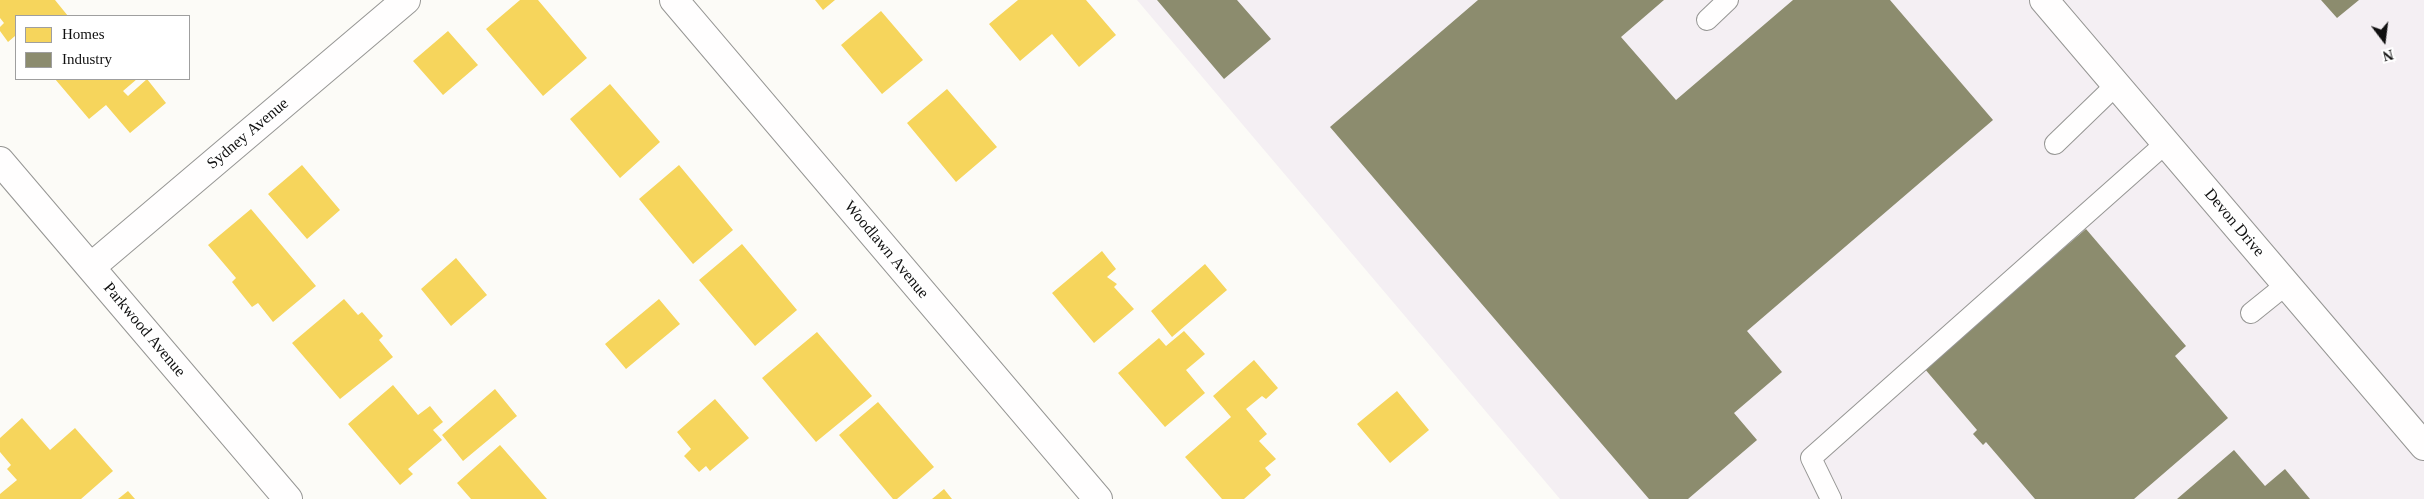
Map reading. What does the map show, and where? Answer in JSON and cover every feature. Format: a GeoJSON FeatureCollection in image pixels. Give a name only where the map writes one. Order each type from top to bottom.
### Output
{"type":"FeatureCollection","features":[{"type":"Feature","properties":{"kind":"street","name":"Sydney Avenue"},"geometry":{"type":"LineString","coordinates":[[90,267],[406,0]]}},
{"type":"Feature","properties":{"kind":"street","name":"Woodlawn Avenue"},"geometry":{"type":"LineString","coordinates":[[674,0],[1098,499]]}},
{"type":"Feature","properties":{"kind":"street","name":"Devon Drive"},"geometry":{"type":"LineString","coordinates":[[2044,0],[2424,446]]}},
{"type":"Feature","properties":{"kind":"street","name":"Parkwood Avenue"},"geometry":{"type":"LineString","coordinates":[[0,161],[288,499]]}},
{"type":"Feature","properties":{"kind":"lane"},"geometry":{"type":"LineString","coordinates":[[1707,20],[1728,0]]}},
{"type":"Feature","properties":{"kind":"lane"},"geometry":{"type":"LineString","coordinates":[[2054,144],[2116,85]]}},
{"type":"Feature","properties":{"kind":"lane"},"geometry":{"type":"LineString","coordinates":[[1831,499],[1811,458],[2166,142]]}},
{"type":"Feature","properties":{"kind":"lane"},"geometry":{"type":"LineString","coordinates":[[2251,313],[2286,284]]}},
{"type":"Feature","properties":{"kind":"shaded area"},"geometry":{"type":"Polygon","coordinates":[[[1137,0],[2424,0],[2424,499],[1560,499],[1137,0]]]}},
{"type":"Feature","properties":{"kind":"building: Homes"},"geometry":{"type":"Polygon","coordinates":[[[0,0],[55,0],[67,15],[15,15],[15,36],[8,42],[0,31],[0,27],[4,23],[0,18],[0,0]]]}},
{"type":"Feature","properties":{"kind":"building: Homes"},"geometry":{"type":"Polygon","coordinates":[[[520,0],[538,0],[587,58],[543,96],[486,29],[520,0]]]}},
{"type":"Feature","properties":{"kind":"building: Homes"},"geometry":{"type":"Polygon","coordinates":[[[815,0],[835,0],[823,10],[815,0]]]}},
{"type":"Feature","properties":{"kind":"building: Homes"},"geometry":{"type":"Polygon","coordinates":[[[1018,0],[1086,0],[1116,35],[1079,67],[1052,34],[1020,61],[989,24],[1018,0]]]}},
{"type":"Feature","properties":{"kind":"building: Homes"},"geometry":{"type":"Polygon","coordinates":[[[881,11],[923,60],[882,94],[841,45],[881,11]]]}},
{"type":"Feature","properties":{"kind":"building: Homes"},"geometry":{"type":"Polygon","coordinates":[[[448,31],[478,65],[443,95],[413,61],[448,31]]]}},
{"type":"Feature","properties":{"kind":"building: Homes"},"geometry":{"type":"Polygon","coordinates":[[[56,80],[136,80],[123,91],[128,96],[148,80],[166,103],[130,133],[106,105],[89,119],[56,80]]]}},
{"type":"Feature","properties":{"kind":"building: Homes"},"geometry":{"type":"Polygon","coordinates":[[[610,84],[660,142],[620,178],[570,119],[610,84]]]}},
{"type":"Feature","properties":{"kind":"building: Homes"},"geometry":{"type":"Polygon","coordinates":[[[947,89],[997,147],[956,182],[907,123],[947,89]]]}},
{"type":"Feature","properties":{"kind":"building: Homes"},"geometry":{"type":"Polygon","coordinates":[[[302,165],[340,210],[307,239],[268,194],[302,165]]]}},
{"type":"Feature","properties":{"kind":"building: Homes"},"geometry":{"type":"Polygon","coordinates":[[[679,165],[733,230],[693,264],[639,199],[679,165]]]}},
{"type":"Feature","properties":{"kind":"building: Homes"},"geometry":{"type":"Polygon","coordinates":[[[251,209],[316,286],[273,322],[258,303],[252,307],[232,282],[236,278],[208,245],[251,209]]]}},
{"type":"Feature","properties":{"kind":"building: Homes"},"geometry":{"type":"Polygon","coordinates":[[[742,244],[797,310],[755,346],[699,280],[742,244]]]}},
{"type":"Feature","properties":{"kind":"building: Homes"},"geometry":{"type":"Polygon","coordinates":[[[1102,251],[1116,269],[1107,277],[1117,284],[1114,287],[1134,309],[1094,343],[1052,293],[1102,251]]]}},
{"type":"Feature","properties":{"kind":"building: Homes"},"geometry":{"type":"Polygon","coordinates":[[[456,258],[487,295],[451,326],[421,289],[456,258]]]}},
{"type":"Feature","properties":{"kind":"building: Homes"},"geometry":{"type":"Polygon","coordinates":[[[1205,264],[1227,290],[1172,337],[1151,311],[1205,264]]]}},
{"type":"Feature","properties":{"kind":"building: Homes"},"geometry":{"type":"Polygon","coordinates":[[[344,299],[358,315],[362,312],[383,336],[379,340],[393,357],[340,399],[292,343],[344,299]]]}},
{"type":"Feature","properties":{"kind":"building: Homes"},"geometry":{"type":"Polygon","coordinates":[[[659,299],[680,324],[626,369],[605,344],[659,299]]]}},
{"type":"Feature","properties":{"kind":"building: Homes"},"geometry":{"type":"Polygon","coordinates":[[[1184,331],[1205,354],[1186,370],[1205,393],[1165,427],[1118,373],[1159,338],[1166,346],[1184,331]]]}},
{"type":"Feature","properties":{"kind":"building: Homes"},"geometry":{"type":"Polygon","coordinates":[[[817,332],[872,396],[816,442],[762,378],[817,332]]]}},
{"type":"Feature","properties":{"kind":"building: Homes"},"geometry":{"type":"Polygon","coordinates":[[[1254,360],[1278,388],[1266,399],[1262,396],[1246,409],[1267,434],[1259,441],[1276,459],[1265,468],[1271,475],[1244,499],[1222,499],[1185,457],[1231,417],[1213,396],[1254,360]]]}},
{"type":"Feature","properties":{"kind":"building: Homes"},"geometry":{"type":"Polygon","coordinates":[[[393,385],[418,415],[430,406],[443,422],[433,430],[442,440],[408,469],[413,474],[400,485],[348,424],[393,385]]]}},
{"type":"Feature","properties":{"kind":"building: Homes"},"geometry":{"type":"Polygon","coordinates":[[[495,389],[517,416],[463,461],[442,435],[495,389]]]}},
{"type":"Feature","properties":{"kind":"building: Homes"},"geometry":{"type":"Polygon","coordinates":[[[1397,391],[1429,430],[1390,463],[1357,424],[1397,391]]]}},
{"type":"Feature","properties":{"kind":"building: Homes"},"geometry":{"type":"Polygon","coordinates":[[[715,399],[749,438],[710,471],[706,466],[699,472],[684,456],[691,449],[677,432],[715,399]]]}},
{"type":"Feature","properties":{"kind":"building: Homes"},"geometry":{"type":"Polygon","coordinates":[[[878,402],[934,467],[897,499],[893,499],[839,435],[878,402]]]}},
{"type":"Feature","properties":{"kind":"building: Homes"},"geometry":{"type":"Polygon","coordinates":[[[22,418],[50,450],[75,428],[113,471],[81,499],[0,499],[0,494],[17,480],[7,469],[11,465],[0,452],[0,438],[22,418]]]}},
{"type":"Feature","properties":{"kind":"building: Homes"},"geometry":{"type":"Polygon","coordinates":[[[500,445],[547,499],[471,499],[457,483],[500,445]]]}},
{"type":"Feature","properties":{"kind":"building: Homes"},"geometry":{"type":"Polygon","coordinates":[[[944,489],[952,499],[932,499],[944,489]]]}},
{"type":"Feature","properties":{"kind":"building: Homes"},"geometry":{"type":"Polygon","coordinates":[[[128,491],[135,499],[118,499],[128,491]]]}},
{"type":"Feature","properties":{"kind":"building: Industry"},"geometry":{"type":"Polygon","coordinates":[[[1157,0],[1237,0],[1271,39],[1224,79],[1157,0]]]}},
{"type":"Feature","properties":{"kind":"building: Industry"},"geometry":{"type":"Polygon","coordinates":[[[1478,0],[1664,0],[1621,37],[1676,100],[1793,0],[1890,0],[1993,120],[1747,331],[1782,372],[1734,413],[1757,440],[1688,499],[1649,499],[1330,127],[1478,0]]]}},
{"type":"Feature","properties":{"kind":"building: Industry"},"geometry":{"type":"Polygon","coordinates":[[[2321,0],[2359,0],[2337,18],[2321,0]]]}},
{"type":"Feature","properties":{"kind":"building: Industry"},"geometry":{"type":"Polygon","coordinates":[[[2086,229],[2186,346],[2175,356],[2228,418],[2134,499],[2035,499],[1986,442],[1983,445],[1973,434],[1977,430],[1924,368],[2086,229]]]}},
{"type":"Feature","properties":{"kind":"building: Industry"},"geometry":{"type":"Polygon","coordinates":[[[2234,450],[2265,486],[2285,469],[2310,499],[2177,499],[2234,450]]]}}]}
